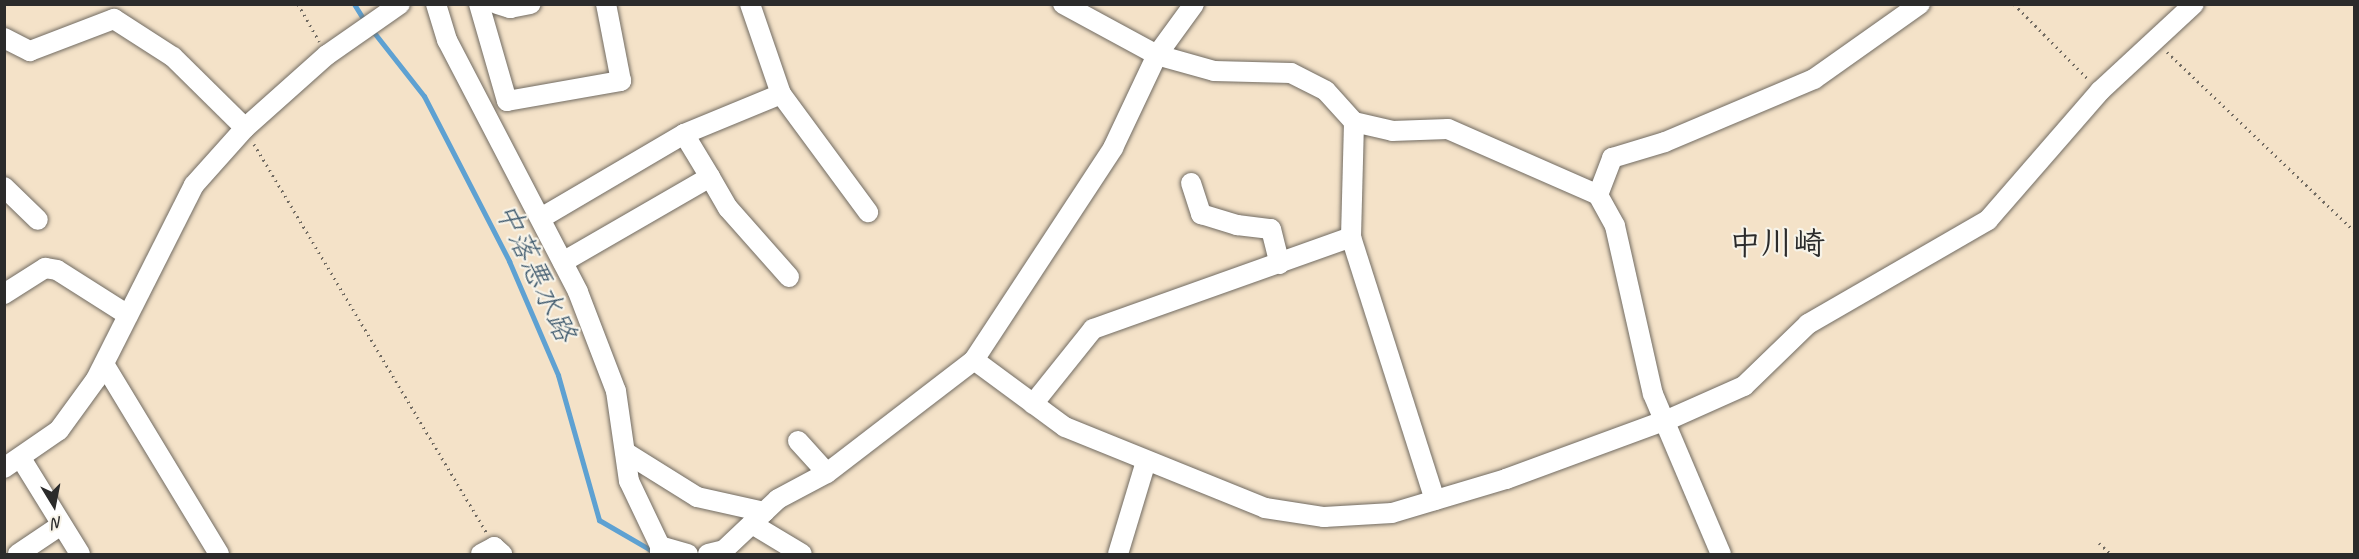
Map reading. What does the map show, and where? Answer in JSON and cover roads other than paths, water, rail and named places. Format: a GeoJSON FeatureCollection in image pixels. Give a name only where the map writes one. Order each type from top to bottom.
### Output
{"type":"FeatureCollection","features":[{"type":"Feature","properties":{"kind":"street"},"geometry":{"type":"LineString","coordinates":[[80,555],[61,525],[13,464],[59,430],[104,364],[194,185],[245,128],[327,55],[400,4]]}},
{"type":"Feature","properties":{"kind":"street"},"geometry":{"type":"LineString","coordinates":[[436,4],[447,40],[562,262],[615,391],[629,481],[660,549],[688,555]]}},
{"type":"Feature","properties":{"kind":"street"},"geometry":{"type":"LineString","coordinates":[[479,4],[507,102],[621,81],[606,4]]}},
{"type":"Feature","properties":{"kind":"street"},"geometry":{"type":"LineString","coordinates":[[497,4],[510,8],[531,4]]}},
{"type":"Feature","properties":{"kind":"street"},"geometry":{"type":"LineString","coordinates":[[750,4],[781,94],[868,212]]}},
{"type":"Feature","properties":{"kind":"street"},"geometry":{"type":"LineString","coordinates":[[1063,4],[1157,55],[1214,71],[1292,73],[1326,91],[1354,122],[1392,131],[1448,129],[1598,195],[1615,226],[1653,394],[1721,555]]}},
{"type":"Feature","properties":{"kind":"street"},"geometry":{"type":"LineString","coordinates":[[708,555],[724,550],[778,498],[827,473],[974,360],[1113,148],[1157,55],[1194,4]]}},
{"type":"Feature","properties":{"kind":"street"},"geometry":{"type":"LineString","coordinates":[[1598,195],[1612,158],[1665,142],[1814,79],[1920,4]]}},
{"type":"Feature","properties":{"kind":"street"},"geometry":{"type":"LineString","coordinates":[[974,360],[1065,427],[1265,508],[1324,517],[1392,513],[1506,479],[1664,420],[1743,386],[1808,324],[1988,220],[2100,91],[2194,4]]}},
{"type":"Feature","properties":{"kind":"street"},"geometry":{"type":"LineString","coordinates":[[4,38],[30,51],[114,19],[173,57],[245,128]]}},
{"type":"Feature","properties":{"kind":"street"},"geometry":{"type":"LineString","coordinates":[[541,218],[684,134],[781,94]]}},
{"type":"Feature","properties":{"kind":"street"},"geometry":{"type":"LineString","coordinates":[[1354,122],[1351,237],[1435,500]]}},
{"type":"Feature","properties":{"kind":"street"},"geometry":{"type":"LineString","coordinates":[[684,134],[728,208],[789,277]]}},
{"type":"Feature","properties":{"kind":"street"},"geometry":{"type":"LineString","coordinates":[[562,262],[710,177]]}},
{"type":"Feature","properties":{"kind":"street"},"geometry":{"type":"LineString","coordinates":[[1191,183],[1201,214],[1237,225],[1271,229],[1280,264]]}},
{"type":"Feature","properties":{"kind":"street"},"geometry":{"type":"LineString","coordinates":[[4,188],[38,220]]}},
{"type":"Feature","properties":{"kind":"street"},"geometry":{"type":"LineString","coordinates":[[1033,404],[1093,329],[1351,237]]}},
{"type":"Feature","properties":{"kind":"street"},"geometry":{"type":"LineString","coordinates":[[8,287],[45,268],[57,270],[128,315]]}},
{"type":"Feature","properties":{"kind":"street"},"geometry":{"type":"LineString","coordinates":[[104,364],[219,555]]}},
{"type":"Feature","properties":{"kind":"street"},"geometry":{"type":"LineString","coordinates":[[798,441],[827,473]]}},
{"type":"Feature","properties":{"kind":"street"},"geometry":{"type":"LineString","coordinates":[[625,452],[697,497],[758,518],[802,555]]}},
{"type":"Feature","properties":{"kind":"street"},"geometry":{"type":"LineString","coordinates":[[1118,555],[1146,461]]}},
{"type":"Feature","properties":{"kind":"street"},"geometry":{"type":"LineString","coordinates":[[18,555],[61,525]]}},
{"type":"Feature","properties":{"kind":"waterway","name":"中落悪水路"},"geometry":{"type":"LineString","coordinates":[[354,4],[366,23]]}},
{"type":"Feature","properties":{"kind":"waterway","name":"中落悪水路"},"geometry":{"type":"LineString","coordinates":[[372,30],[424,96],[509,261],[558,375],[599,520],[654,552]]}},
{"type":"Feature","properties":{"kind":"district","name":"中川崎"},"geometry":{"type":"Point","coordinates":[1777,244]}}]}
